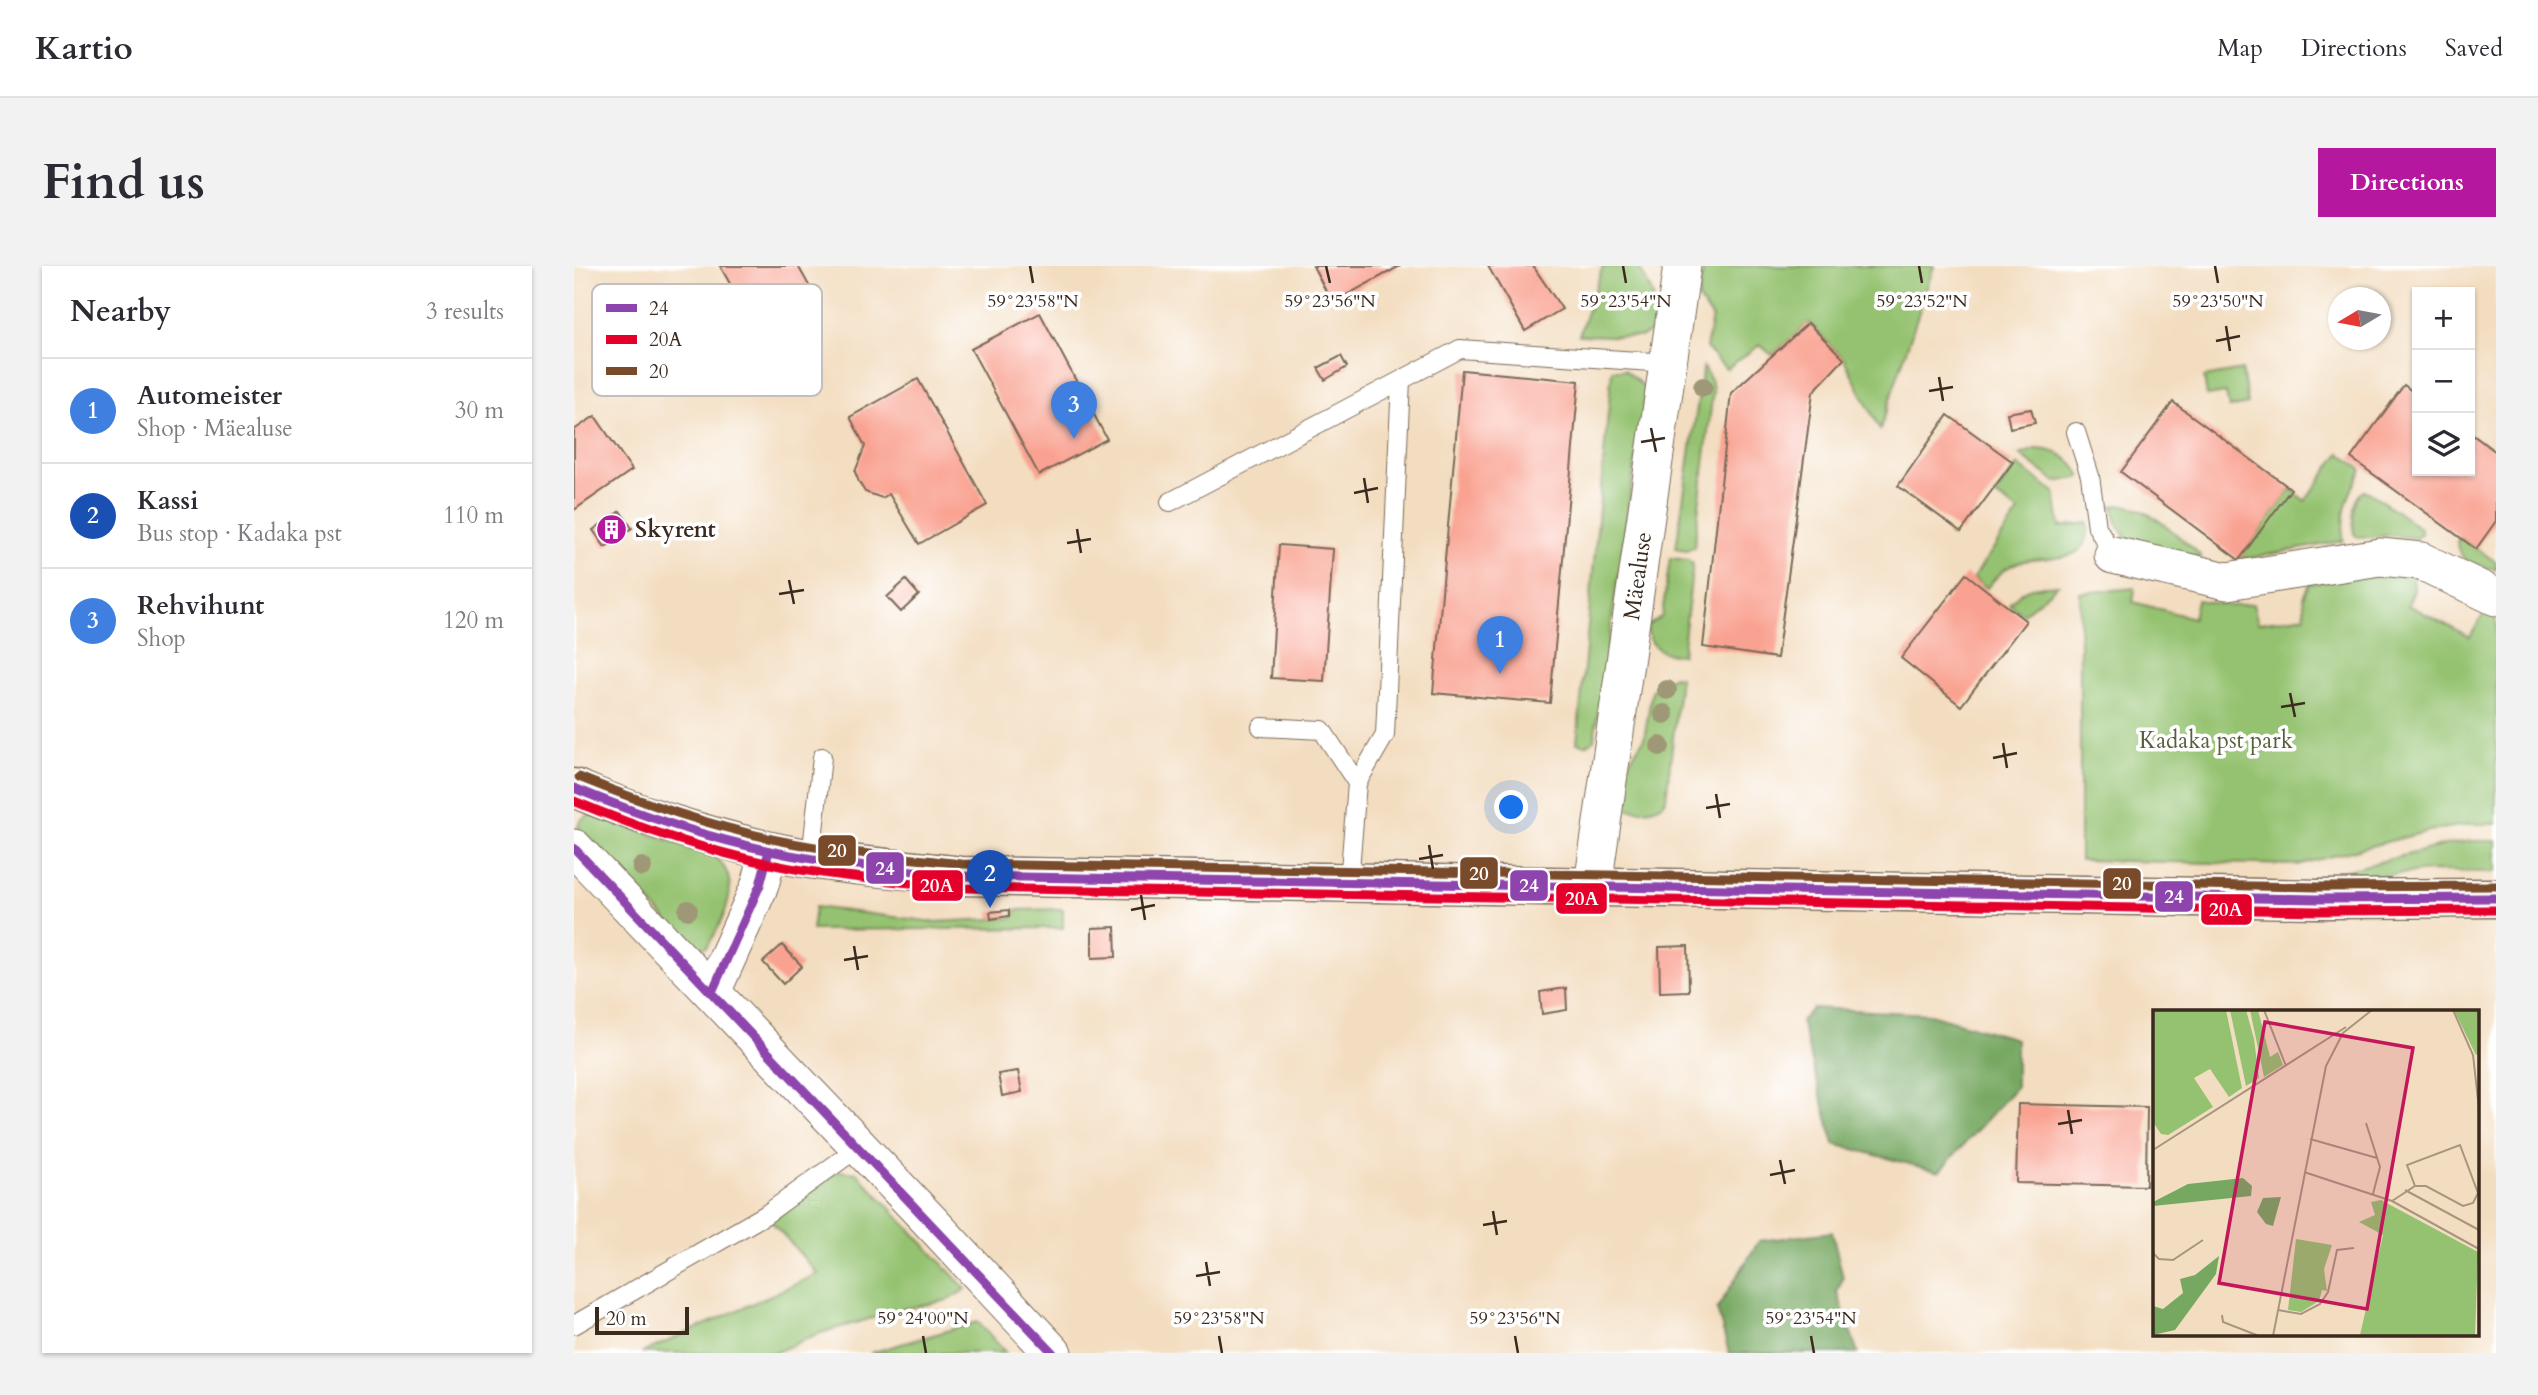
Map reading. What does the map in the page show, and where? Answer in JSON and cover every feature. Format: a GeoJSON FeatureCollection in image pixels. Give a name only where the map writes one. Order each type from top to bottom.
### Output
{"type":"FeatureCollection","features":[{"type":"Feature","properties":{"kind":"main road"},"geometry":{"type":"LineString","coordinates":[[574,788],[631,812],[769,851],[961,876],[2318,899],[2496,898]]}},
{"type":"Feature","properties":{"kind":"street","name":"Mäealuse"},"geometry":{"type":"LineString","coordinates":[[1593,885],[1682,266]]}},
{"type":"Feature","properties":{"kind":"street"},"geometry":{"type":"LineString","coordinates":[[2113,555],[2227,581],[2380,557],[2421,561],[2496,597]]}},
{"type":"Feature","properties":{"kind":"street"},"geometry":{"type":"LineString","coordinates":[[574,848],[1053,1353]]}},
{"type":"Feature","properties":{"kind":"street"},"geometry":{"type":"LineString","coordinates":[[712,992],[760,885],[769,851]]}},
{"type":"Feature","properties":{"kind":"lane"},"geometry":{"type":"LineString","coordinates":[[1170,502],[1460,349],[1667,363]]}},
{"type":"Feature","properties":{"kind":"lane"},"geometry":{"type":"LineString","coordinates":[[1349,882],[1357,783],[1385,736],[1401,380]]}},
{"type":"Feature","properties":{"kind":"lane"},"geometry":{"type":"LineString","coordinates":[[2076,432],[2090,476],[2097,527],[2113,555]]}},
{"type":"Feature","properties":{"kind":"lane"},"geometry":{"type":"LineString","coordinates":[[1261,727],[1322,730],[1357,783]]}},
{"type":"Feature","properties":{"kind":"lane"},"geometry":{"type":"LineString","coordinates":[[811,858],[822,757]]}},
{"type":"Feature","properties":{"kind":"lane"},"geometry":{"type":"LineString","coordinates":[[574,1325],[765,1215],[859,1147]]}},
{"type":"Feature","properties":{"kind":"green space"},"geometry":{"type":"Polygon","coordinates":[[[1603,266],[1638,266],[1655,305],[1654,331],[1640,337],[1579,335],[1603,266]]]}},
{"type":"Feature","properties":{"kind":"green space"},"geometry":{"type":"Polygon","coordinates":[[[1704,266],[1934,266],[1880,430],[1844,359],[1809,323],[1772,355],[1760,345],[1726,369],[1706,348],[1712,317],[1698,299],[1704,266]]]}},
{"type":"Feature","properties":{"kind":"green space"},"geometry":{"type":"Polygon","coordinates":[[[1703,367],[1711,380],[1713,390],[1694,547],[1686,550],[1676,548],[1703,367]]]}},
{"type":"Feature","properties":{"kind":"green space"},"geometry":{"type":"Polygon","coordinates":[[[1612,370],[1625,370],[1646,389],[1594,740],[1586,745],[1577,743],[1612,370]]]}},
{"type":"Feature","properties":{"kind":"green space"},"geometry":{"type":"Polygon","coordinates":[[[2242,370],[2248,404],[2229,408],[2226,393],[2207,396],[2204,377],[2242,370]]]}},
{"type":"Feature","properties":{"kind":"green space"},"geometry":{"type":"Polygon","coordinates":[[[2035,449],[2062,456],[2073,465],[2081,477],[2056,482],[2020,455],[2035,449]]]}},
{"type":"Feature","properties":{"kind":"green space"},"geometry":{"type":"Polygon","coordinates":[[[2340,453],[2362,470],[2346,504],[2343,541],[2239,560],[2291,489],[2305,501],[2340,453]]]}},
{"type":"Feature","properties":{"kind":"green space"},"geometry":{"type":"Polygon","coordinates":[[[2017,465],[2055,492],[2060,527],[2088,523],[2087,538],[2082,548],[2073,554],[2012,565],[1998,575],[1987,588],[1973,578],[2019,512],[1995,495],[2017,465]]]}},
{"type":"Feature","properties":{"kind":"green space"},"geometry":{"type":"Polygon","coordinates":[[[2363,491],[2369,492],[2420,528],[2421,534],[2416,538],[2391,535],[2360,538],[2354,534],[2356,500],[2363,491]]]}},
{"type":"Feature","properties":{"kind":"green space"},"geometry":{"type":"Polygon","coordinates":[[[2125,505],[2156,519],[2201,558],[2127,539],[2117,523],[2113,506],[2125,505]]]}},
{"type":"Feature","properties":{"kind":"green space"},"geometry":{"type":"Polygon","coordinates":[[[2461,538],[2496,562],[2496,569],[2465,559],[2458,549],[2457,542],[2461,538]]]}},
{"type":"Feature","properties":{"kind":"green space"},"geometry":{"type":"Polygon","coordinates":[[[1670,558],[1688,560],[1693,564],[1682,655],[1668,654],[1658,649],[1650,640],[1647,626],[1662,616],[1670,558]]]}},
{"type":"Feature","properties":{"kind":"green space","name":"Kadaka pst park"},"geometry":{"type":"Polygon","coordinates":[[[2397,570],[2413,574],[2414,589],[2408,605],[2470,637],[2486,610],[2496,614],[2496,824],[2471,824],[2429,831],[2297,865],[2080,860],[2080,593],[2135,588],[2133,602],[2193,618],[2197,600],[2230,606],[2253,604],[2258,623],[2305,616],[2303,597],[2309,584],[2397,570]]]}},
{"type":"Feature","properties":{"kind":"green space"},"geometry":{"type":"Polygon","coordinates":[[[2058,585],[2023,614],[2009,604],[2025,590],[2058,585]]]}},
{"type":"Feature","properties":{"kind":"green space"},"geometry":{"type":"Polygon","coordinates":[[[1674,676],[1680,677],[1666,799],[1653,809],[1625,809],[1626,766],[1644,739],[1652,691],[1659,683],[1674,676]]]}},
{"type":"Feature","properties":{"kind":"green space"},"geometry":{"type":"Polygon","coordinates":[[[593,815],[710,854],[721,863],[730,885],[729,898],[707,947],[691,945],[581,831],[578,827],[582,820],[593,815]]]}},
{"type":"Feature","properties":{"kind":"green space"},"geometry":{"type":"Polygon","coordinates":[[[2496,841],[2496,872],[2430,871],[2339,880],[2337,873],[2445,845],[2496,841]]]}},
{"type":"Feature","properties":{"kind":"green space"},"geometry":{"type":"Polygon","coordinates":[[[815,907],[934,922],[1013,918],[1016,910],[1063,909],[1063,928],[812,930],[815,907]]]}},
{"type":"Feature","properties":{"kind":"green space"},"geometry":{"type":"Polygon","coordinates":[[[1813,1008],[1930,1014],[2016,1039],[2016,1087],[1939,1172],[1834,1144],[1801,1021],[1813,1008]]]}},
{"type":"Feature","properties":{"kind":"green space"},"geometry":{"type":"Polygon","coordinates":[[[837,1171],[857,1173],[966,1289],[948,1300],[904,1309],[820,1333],[774,1353],[642,1353],[818,1274],[771,1221],[837,1171]]]}},
{"type":"Feature","properties":{"kind":"green space"},"geometry":{"type":"Polygon","coordinates":[[[1832,1232],[1843,1278],[1837,1292],[1858,1353],[1729,1353],[1717,1309],[1759,1241],[1832,1232]]]}},
{"type":"Feature","properties":{"kind":"green space"},"geometry":{"type":"Polygon","coordinates":[[[978,1322],[1006,1353],[870,1353],[978,1322]]]}},
{"type":"Feature","properties":{"kind":"building"},"geometry":{"type":"Polygon","coordinates":[[[720,266],[798,266],[808,284],[730,284],[720,266]]]}},
{"type":"Feature","properties":{"kind":"building"},"geometry":{"type":"Polygon","coordinates":[[[1313,266],[1400,266],[1332,303],[1313,266]]]}},
{"type":"Feature","properties":{"kind":"building"},"geometry":{"type":"Polygon","coordinates":[[[1488,266],[1533,266],[1562,309],[1525,331],[1488,266]]]}},
{"type":"Feature","properties":{"kind":"building"},"geometry":{"type":"Polygon","coordinates":[[[1040,313],[1107,439],[1039,475],[971,349],[1040,313]]]}},
{"type":"Feature","properties":{"kind":"building"},"geometry":{"type":"Polygon","coordinates":[[[1808,323],[1844,359],[1813,392],[1777,658],[1703,647],[1731,393],[1808,323]]]}},
{"type":"Feature","properties":{"kind":"building"},"geometry":{"type":"Polygon","coordinates":[[[1341,356],[1347,367],[1325,380],[1318,368],[1341,356]]]}},
{"type":"Feature","properties":{"kind":"building"},"geometry":{"type":"Polygon","coordinates":[[[1462,370],[1579,381],[1550,703],[1433,693],[1462,370]]]}},
{"type":"Feature","properties":{"kind":"building"},"geometry":{"type":"Polygon","coordinates":[[[918,379],[987,505],[919,544],[889,494],[882,498],[865,492],[859,482],[855,472],[865,446],[850,417],[918,379]]]}},
{"type":"Feature","properties":{"kind":"building"},"geometry":{"type":"Polygon","coordinates":[[[2404,385],[2412,391],[2412,476],[2475,476],[2475,437],[2496,452],[2496,521],[2476,549],[2351,458],[2404,385]]]}},
{"type":"Feature","properties":{"kind":"building"},"geometry":{"type":"Polygon","coordinates":[[[2173,402],[2291,489],[2239,560],[2121,472],[2173,402]]]}},
{"type":"Feature","properties":{"kind":"building"},"geometry":{"type":"Polygon","coordinates":[[[2031,409],[2035,423],[2010,428],[2007,413],[2031,409]]]}},
{"type":"Feature","properties":{"kind":"building"},"geometry":{"type":"Polygon","coordinates":[[[1948,415],[2013,462],[1961,532],[1898,486],[1948,415]]]}},
{"type":"Feature","properties":{"kind":"building"},"geometry":{"type":"Polygon","coordinates":[[[595,416],[632,470],[574,510],[574,430],[595,416]]]}},
{"type":"Feature","properties":{"kind":"building","name":"Skyrent"},"geometry":{"type":"Polygon","coordinates":[[[620,511],[632,528],[605,547],[593,530],[620,511]]]}},
{"type":"Feature","properties":{"kind":"building"},"geometry":{"type":"Polygon","coordinates":[[[1279,545],[1333,549],[1324,681],[1271,678],[1279,545]]]}},
{"type":"Feature","properties":{"kind":"building"},"geometry":{"type":"Polygon","coordinates":[[[1966,574],[2026,621],[1961,706],[1901,658],[1966,574]]]}},
{"type":"Feature","properties":{"kind":"building"},"geometry":{"type":"Polygon","coordinates":[[[906,580],[919,595],[901,612],[887,597],[906,580]]]}},
{"type":"Feature","properties":{"kind":"building"},"geometry":{"type":"Polygon","coordinates":[[[1009,910],[1009,916],[991,919],[990,912],[1009,910]]]}},
{"type":"Feature","properties":{"kind":"building"},"geometry":{"type":"Polygon","coordinates":[[[1115,927],[1116,957],[1092,958],[1092,928],[1115,927]]]}},
{"type":"Feature","properties":{"kind":"building"},"geometry":{"type":"Polygon","coordinates":[[[782,945],[802,966],[783,984],[763,962],[782,945]]]}},
{"type":"Feature","properties":{"kind":"building"},"geometry":{"type":"Polygon","coordinates":[[[1688,946],[1689,991],[1660,992],[1659,947],[1688,946]]]}},
{"type":"Feature","properties":{"kind":"building"},"geometry":{"type":"Polygon","coordinates":[[[1566,988],[1567,1010],[1542,1014],[1540,992],[1566,988]]]}},
{"type":"Feature","properties":{"kind":"building"},"geometry":{"type":"Polygon","coordinates":[[[1018,1071],[1022,1092],[1002,1096],[998,1074],[1018,1071]]]}},
{"type":"Feature","properties":{"kind":"building"},"geometry":{"type":"Polygon","coordinates":[[[2018,1104],[2147,1107],[2146,1186],[2016,1183],[2018,1104]]]}},
{"type":"Feature","properties":{"kind":"transit line","name":"20"},"geometry":{"type":"LineString","coordinates":[[579,777],[631,797],[738,831],[834,850],[962,864],[2318,887],[2496,886]]}},
{"type":"Feature","properties":{"kind":"transit line","name":"24"},"geometry":{"type":"LineString","coordinates":[[574,788],[627,809],[735,843],[832,862],[961,876],[2318,899],[2496,898]]}},
{"type":"Feature","properties":{"kind":"transit line","name":"20A"},"geometry":{"type":"LineString","coordinates":[[574,801],[626,822],[735,856],[832,874],[961,888],[2318,911],[2496,910]]}},
{"type":"Feature","properties":{"kind":"transit line","name":"24"},"geometry":{"type":"LineString","coordinates":[[574,848],[1053,1353]]}},
{"type":"Feature","properties":{"kind":"transit line","name":"24"},"geometry":{"type":"LineString","coordinates":[[712,992],[760,885],[769,851]]}},
{"type":"Feature","properties":{"kind":"place","name":"Rehvihunt"},"geometry":{"type":"Point","coordinates":[1074,439]}},
{"type":"Feature","properties":{"kind":"place","name":"Skyrent"},"geometry":{"type":"Point","coordinates":[612,529]}},
{"type":"Feature","properties":{"kind":"place","name":"Automeister"},"geometry":{"type":"Point","coordinates":[1500,674]}},
{"type":"Feature","properties":{"kind":"place","name":"Kassi"},"geometry":{"type":"Point","coordinates":[990,908]}}]}
